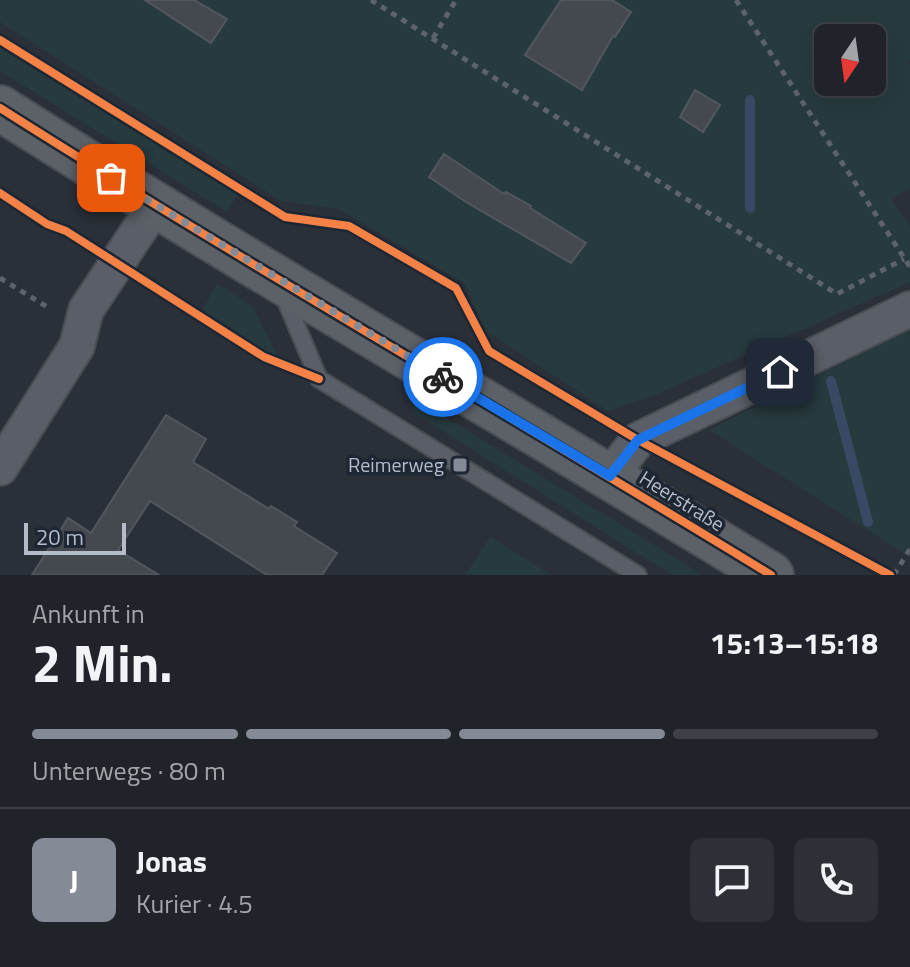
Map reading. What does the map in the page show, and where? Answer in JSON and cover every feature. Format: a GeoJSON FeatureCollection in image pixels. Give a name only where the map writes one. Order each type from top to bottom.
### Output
{"type":"FeatureCollection","features":[{"type":"Feature","properties":{"kind":"main road","name":"Heerstraße"},"geometry":{"type":"LineString","coordinates":[[0,108],[155,206],[771,575]]}},
{"type":"Feature","properties":{"kind":"street"},"geometry":{"type":"LineString","coordinates":[[0,468],[77,346],[86,310],[155,206]]}},
{"type":"Feature","properties":{"kind":"street"},"geometry":{"type":"LineString","coordinates":[[610,476],[638,440],[910,309]]}},
{"type":"Feature","properties":{"kind":"lane"},"geometry":{"type":"LineString","coordinates":[[277,279],[319,379],[638,575]]}},
{"type":"Feature","properties":{"kind":"path"},"geometry":{"type":"LineString","coordinates":[[371,0],[837,294],[904,259]]}},
{"type":"Feature","properties":{"kind":"path"},"geometry":{"type":"LineString","coordinates":[[433,38],[456,0]]}},
{"type":"Feature","properties":{"kind":"path"},"geometry":{"type":"LineString","coordinates":[[736,0],[910,267]]}},
{"type":"Feature","properties":{"kind":"path"},"geometry":{"type":"LineString","coordinates":[[0,278],[49,308]]}},
{"type":"Feature","properties":{"kind":"path"},"geometry":{"type":"LineString","coordinates":[[894,575],[910,549]]}},
{"type":"Feature","properties":{"kind":"green space"},"geometry":{"type":"Polygon","coordinates":[[[0,0],[910,0],[910,188],[891,199],[910,226],[910,282],[655,395],[608,411],[486,331],[464,283],[339,209],[281,201],[0,22],[0,0]]]}},
{"type":"Feature","properties":{"kind":"green space"},"geometry":{"type":"Polygon","coordinates":[[[0,45],[238,194],[227,212],[0,71],[0,45]]]}},
{"type":"Feature","properties":{"kind":"green space"},"geometry":{"type":"Polygon","coordinates":[[[217,283],[252,306],[280,361],[267,356],[201,313],[217,283]]]}},
{"type":"Feature","properties":{"kind":"green space"},"geometry":{"type":"Polygon","coordinates":[[[910,329],[910,557],[709,430],[910,329]]]}},
{"type":"Feature","properties":{"kind":"green space"},"geometry":{"type":"Polygon","coordinates":[[[418,403],[703,575],[672,575],[414,413],[412,407],[418,403]]]}},
{"type":"Feature","properties":{"kind":"green space"},"geometry":{"type":"Polygon","coordinates":[[[490,537],[552,575],[465,575],[490,537]]]}},
{"type":"Feature","properties":{"kind":"building"},"geometry":{"type":"Polygon","coordinates":[[[145,0],[194,0],[227,19],[211,43],[145,0]]]}},
{"type":"Feature","properties":{"kind":"building"},"geometry":{"type":"Polygon","coordinates":[[[561,0],[612,0],[631,12],[613,36],[582,90],[525,55],[561,0]]]}},
{"type":"Feature","properties":{"kind":"building"},"geometry":{"type":"Polygon","coordinates":[[[695,90],[720,105],[703,132],[680,117],[695,90]]]}},
{"type":"Feature","properties":{"kind":"building"},"geometry":{"type":"Polygon","coordinates":[[[444,154],[586,243],[571,263],[466,202],[429,177],[444,154]]]}},
{"type":"Feature","properties":{"kind":"building"},"geometry":{"type":"Polygon","coordinates":[[[166,415],[206,439],[193,462],[269,509],[271,506],[297,522],[294,526],[337,553],[322,575],[267,575],[150,501],[118,550],[159,575],[32,575],[68,518],[91,533],[166,415]]]}},
{"type":"Feature","properties":{"kind":"waterway"},"geometry":{"type":"LineString","coordinates":[[750,100],[750,208]]}},
{"type":"Feature","properties":{"kind":"waterway"},"geometry":{"type":"LineString","coordinates":[[831,381],[868,522]]}},
{"type":"Feature","properties":{"kind":"cycle path"},"geometry":{"type":"LineString","coordinates":[[0,40],[285,217],[349,226],[456,288],[489,351],[638,440],[890,575]]}},
{"type":"Feature","properties":{"kind":"cycle path"},"geometry":{"type":"LineString","coordinates":[[0,108],[771,575]]}},
{"type":"Feature","properties":{"kind":"cycle path"},"geometry":{"type":"LineString","coordinates":[[0,193],[47,224],[66,231],[264,357],[319,379]]}},
{"type":"Feature","properties":{"kind":"way so far"},"geometry":{"type":"LineString","coordinates":[[111,178],[443,377]]}},
{"type":"Feature","properties":{"kind":"place","name":"Reimerweg"},"geometry":{"type":"Point","coordinates":[460,465]}},
{"type":"Feature","properties":{"kind":"route"},"geometry":{"type":"LineString","coordinates":[[443,377],[610,476],[638,440],[780,372]]}}]}
